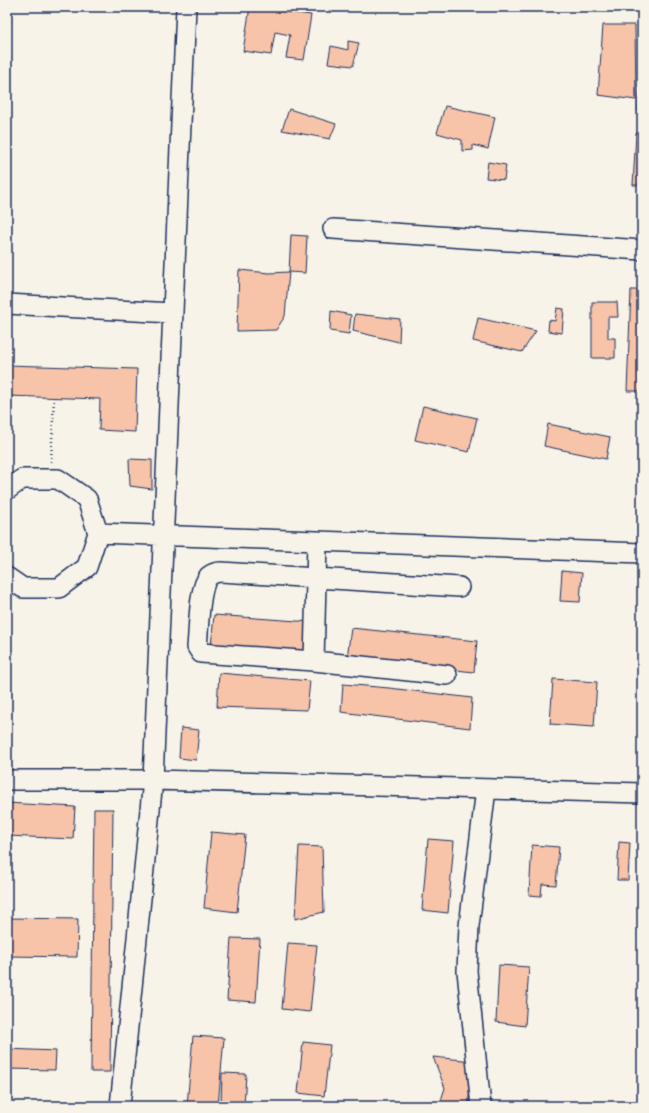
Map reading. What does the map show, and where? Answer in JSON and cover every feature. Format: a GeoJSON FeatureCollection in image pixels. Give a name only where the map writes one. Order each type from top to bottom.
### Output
{"type":"FeatureCollection","features":[{"type":"Feature","properties":{"kind":"street"},"geometry":{"type":"LineString","coordinates":[[120,1106],[153,780],[186,7]]}},
{"type":"Feature","properties":{"kind":"street"},"geometry":{"type":"LineString","coordinates":[[333,229],[642,250]]}},
{"type":"Feature","properties":{"kind":"street"},"geometry":{"type":"LineString","coordinates":[[7,304],[172,313]]}},
{"type":"Feature","properties":{"kind":"street"},"geometry":{"type":"LineString","coordinates":[[7,490],[22,480],[58,479],[87,500],[98,533],[87,567],[59,588],[23,588],[7,577]]}},
{"type":"Feature","properties":{"kind":"street"},"geometry":{"type":"LineString","coordinates":[[98,533],[163,537],[642,553]]}},
{"type":"Feature","properties":{"kind":"street"},"geometry":{"type":"LineString","coordinates":[[314,661],[317,542]]}},
{"type":"Feature","properties":{"kind":"street"},"geometry":{"type":"LineString","coordinates":[[447,675],[314,661],[201,653],[198,647],[202,594],[209,576],[214,572],[459,586]]}},
{"type":"Feature","properties":{"kind":"street"},"geometry":{"type":"LineString","coordinates":[[7,780],[153,780],[642,793]]}},
{"type":"Feature","properties":{"kind":"street"},"geometry":{"type":"LineString","coordinates":[[481,1106],[467,971],[469,926],[486,789]]}},
{"type":"Feature","properties":{"kind":"path"},"geometry":{"type":"LineString","coordinates":[[50,479],[54,397]]}},
{"type":"Feature","properties":{"kind":"building"},"geometry":{"type":"Polygon","coordinates":[[[250,7],[311,15],[304,60],[286,58],[290,35],[275,32],[271,55],[243,51],[250,7]]]}},
{"type":"Feature","properties":{"kind":"building"},"geometry":{"type":"Polygon","coordinates":[[[642,12],[642,111],[638,111],[642,12]]]}},
{"type":"Feature","properties":{"kind":"building"},"geometry":{"type":"Polygon","coordinates":[[[603,25],[635,25],[636,100],[598,95],[603,25]]]}},
{"type":"Feature","properties":{"kind":"building"},"geometry":{"type":"Polygon","coordinates":[[[348,41],[359,43],[353,66],[328,63],[331,46],[348,50],[348,41]]]}},
{"type":"Feature","properties":{"kind":"building"},"geometry":{"type":"Polygon","coordinates":[[[445,106],[495,117],[488,149],[473,145],[473,150],[462,151],[462,140],[437,133],[445,106]]]}},
{"type":"Feature","properties":{"kind":"building"},"geometry":{"type":"Polygon","coordinates":[[[289,109],[336,124],[330,139],[282,130],[289,109]]]}},
{"type":"Feature","properties":{"kind":"building"},"geometry":{"type":"Polygon","coordinates":[[[636,133],[642,133],[642,185],[633,185],[636,133]]]}},
{"type":"Feature","properties":{"kind":"building"},"geometry":{"type":"Polygon","coordinates":[[[488,162],[506,165],[504,180],[486,178],[488,162]]]}},
{"type":"Feature","properties":{"kind":"building"},"geometry":{"type":"Polygon","coordinates":[[[291,235],[307,236],[305,273],[289,272],[291,235]]]}},
{"type":"Feature","properties":{"kind":"building"},"geometry":{"type":"Polygon","coordinates":[[[239,270],[269,273],[289,272],[285,316],[276,330],[237,331],[239,270]]]}},
{"type":"Feature","properties":{"kind":"building"},"geometry":{"type":"Polygon","coordinates":[[[631,290],[642,290],[642,391],[627,391],[631,290]]]}},
{"type":"Feature","properties":{"kind":"building"},"geometry":{"type":"Polygon","coordinates":[[[592,302],[617,302],[618,317],[608,317],[608,338],[615,338],[615,358],[592,358],[592,302]]]}},
{"type":"Feature","properties":{"kind":"building"},"geometry":{"type":"Polygon","coordinates":[[[557,308],[564,309],[562,333],[548,331],[549,320],[555,321],[557,308]]]}},
{"type":"Feature","properties":{"kind":"building"},"geometry":{"type":"Polygon","coordinates":[[[331,311],[351,315],[349,334],[330,331],[331,311]]]}},
{"type":"Feature","properties":{"kind":"building"},"geometry":{"type":"Polygon","coordinates":[[[355,314],[400,319],[399,342],[353,331],[355,314]]]}},
{"type":"Feature","properties":{"kind":"building"},"geometry":{"type":"Polygon","coordinates":[[[478,318],[536,331],[522,352],[473,341],[478,318]]]}},
{"type":"Feature","properties":{"kind":"building"},"geometry":{"type":"Polygon","coordinates":[[[7,365],[137,369],[135,432],[99,430],[100,399],[7,396],[7,365]]]}},
{"type":"Feature","properties":{"kind":"building"},"geometry":{"type":"Polygon","coordinates":[[[423,406],[477,418],[469,452],[415,440],[423,406]]]}},
{"type":"Feature","properties":{"kind":"building"},"geometry":{"type":"Polygon","coordinates":[[[548,424],[610,437],[606,459],[544,446],[548,424]]]}},
{"type":"Feature","properties":{"kind":"building"},"geometry":{"type":"Polygon","coordinates":[[[129,459],[152,460],[152,489],[130,486],[129,459]]]}},
{"type":"Feature","properties":{"kind":"building"},"geometry":{"type":"Polygon","coordinates":[[[562,571],[582,573],[580,602],[560,601],[562,571]]]}},
{"type":"Feature","properties":{"kind":"building"},"geometry":{"type":"Polygon","coordinates":[[[214,615],[311,622],[310,653],[211,647],[214,615]]]}},
{"type":"Feature","properties":{"kind":"building"},"geometry":{"type":"Polygon","coordinates":[[[351,628],[477,641],[474,672],[347,658],[351,628]]]}},
{"type":"Feature","properties":{"kind":"building"},"geometry":{"type":"Polygon","coordinates":[[[219,673],[310,681],[307,710],[217,707],[219,673]]]}},
{"type":"Feature","properties":{"kind":"building"},"geometry":{"type":"Polygon","coordinates":[[[553,679],[597,682],[594,727],[550,724],[553,679]]]}},
{"type":"Feature","properties":{"kind":"building"},"geometry":{"type":"Polygon","coordinates":[[[343,684],[472,698],[470,728],[341,712],[343,684]]]}},
{"type":"Feature","properties":{"kind":"building"},"geometry":{"type":"Polygon","coordinates":[[[181,728],[199,730],[196,760],[179,758],[181,728]]]}},
{"type":"Feature","properties":{"kind":"building"},"geometry":{"type":"Polygon","coordinates":[[[7,803],[75,807],[73,839],[7,836],[7,803]]]}},
{"type":"Feature","properties":{"kind":"building"},"geometry":{"type":"Polygon","coordinates":[[[94,809],[113,809],[110,1072],[91,1072],[94,809]]]}},
{"type":"Feature","properties":{"kind":"building"},"geometry":{"type":"Polygon","coordinates":[[[211,832],[245,835],[237,912],[204,908],[211,832]]]}},
{"type":"Feature","properties":{"kind":"building"},"geometry":{"type":"Polygon","coordinates":[[[428,839],[454,841],[448,913],[422,910],[428,839]]]}},
{"type":"Feature","properties":{"kind":"building"},"geometry":{"type":"Polygon","coordinates":[[[619,842],[630,843],[628,880],[617,880],[619,842]]]}},
{"type":"Feature","properties":{"kind":"building"},"geometry":{"type":"Polygon","coordinates":[[[532,845],[559,847],[556,885],[542,884],[541,896],[529,895],[532,845]]]}},
{"type":"Feature","properties":{"kind":"building"},"geometry":{"type":"Polygon","coordinates":[[[299,846],[322,847],[324,912],[295,919],[299,846]]]}},
{"type":"Feature","properties":{"kind":"building"},"geometry":{"type":"Polygon","coordinates":[[[7,918],[78,919],[77,957],[7,956],[7,918]]]}},
{"type":"Feature","properties":{"kind":"building"},"geometry":{"type":"Polygon","coordinates":[[[231,938],[260,939],[256,1002],[227,1000],[231,938]]]}},
{"type":"Feature","properties":{"kind":"building"},"geometry":{"type":"Polygon","coordinates":[[[288,943],[317,945],[310,1012],[282,1009],[288,943]]]}},
{"type":"Feature","properties":{"kind":"building"},"geometry":{"type":"Polygon","coordinates":[[[499,965],[529,967],[525,1026],[496,1022],[499,965]]]}},
{"type":"Feature","properties":{"kind":"building"},"geometry":{"type":"Polygon","coordinates":[[[193,1036],[224,1038],[218,1106],[187,1106],[193,1036]]]}},
{"type":"Feature","properties":{"kind":"building"},"geometry":{"type":"Polygon","coordinates":[[[303,1042],[330,1045],[324,1096],[298,1093],[303,1042]]]}},
{"type":"Feature","properties":{"kind":"building"},"geometry":{"type":"Polygon","coordinates":[[[7,1049],[56,1051],[55,1070],[7,1069],[7,1049]]]}},
{"type":"Feature","properties":{"kind":"building"},"geometry":{"type":"Polygon","coordinates":[[[433,1057],[473,1061],[468,1106],[439,1106],[445,1088],[433,1057]]]}},
{"type":"Feature","properties":{"kind":"building"},"geometry":{"type":"Polygon","coordinates":[[[222,1073],[246,1074],[244,1106],[221,1106],[222,1073]]]}}]}
